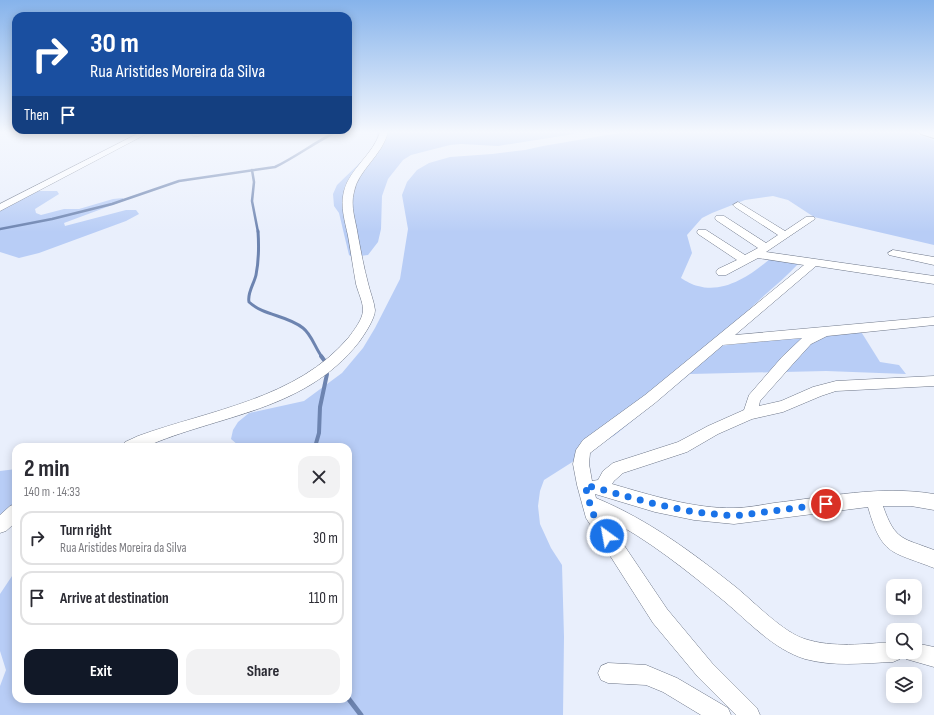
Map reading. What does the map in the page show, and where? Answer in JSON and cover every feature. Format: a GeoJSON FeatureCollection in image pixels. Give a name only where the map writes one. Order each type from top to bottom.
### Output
{"type":"FeatureCollection","features":[{"type":"Feature","properties":{"kind":"street"},"geometry":{"type":"LineString","coordinates":[[0,208],[82,165]]}},
{"type":"Feature","properties":{"kind":"street"},"geometry":{"type":"LineString","coordinates":[[142,443],[274,398],[314,376],[350,345],[361,330],[369,311],[357,263],[347,209],[348,197],[354,179],[365,165]]}},
{"type":"Feature","properties":{"kind":"street"},"geometry":{"type":"LineString","coordinates":[[738,206],[784,235]]}},
{"type":"Feature","properties":{"kind":"street"},"geometry":{"type":"LineString","coordinates":[[720,218],[761,251],[813,263],[930,279]]}},
{"type":"Feature","properties":{"kind":"street"},"geometry":{"type":"LineString","coordinates":[[722,272],[761,251],[810,219]]}},
{"type":"Feature","properties":{"kind":"street"},"geometry":{"type":"LineString","coordinates":[[702,232],[745,260]]}},
{"type":"Feature","properties":{"kind":"street"},"geometry":{"type":"LineString","coordinates":[[893,253],[934,261]]}},
{"type":"Feature","properties":{"kind":"street"},"geometry":{"type":"LineString","coordinates":[[750,715],[705,670],[660,616],[592,512],[581,464],[583,450],[650,399],[813,263]]}},
{"type":"Feature","properties":{"kind":"street"},"geometry":{"type":"LineString","coordinates":[[720,341],[934,321]]}},
{"type":"Feature","properties":{"kind":"street"},"geometry":{"type":"LineString","coordinates":[[750,414],[754,399],[787,361],[807,341],[827,331]]}},
{"type":"Feature","properties":{"kind":"street"},"geometry":{"type":"LineString","coordinates":[[602,489],[608,476],[618,468],[682,447],[713,430],[750,414],[782,406],[818,391],[836,386],[934,381]]}},
{"type":"Feature","properties":{"kind":"street"},"geometry":{"type":"LineString","coordinates":[[585,485],[663,506],[694,512],[734,516],[873,499],[911,498],[934,502]]}},
{"type":"Feature","properties":{"kind":"street"},"geometry":{"type":"LineString","coordinates":[[873,499],[883,527],[889,538],[895,543],[934,559]]}},
{"type":"Feature","properties":{"kind":"street"},"geometry":{"type":"LineString","coordinates":[[590,503],[625,518],[683,556],[782,637],[804,649],[830,654],[886,652]]}},
{"type":"Feature","properties":{"kind":"street"},"geometry":{"type":"LineString","coordinates":[[0,525],[12,515]]}},
{"type":"Feature","properties":{"kind":"street"},"geometry":{"type":"LineString","coordinates":[[922,654],[934,657]]}},
{"type":"Feature","properties":{"kind":"street"},"geometry":{"type":"LineString","coordinates":[[608,673],[646,675],[670,685],[721,715]]}},
{"type":"Feature","properties":{"kind":"shaded area"},"geometry":{"type":"Polygon","coordinates":[[[357,165],[399,165],[388,179],[382,196],[381,229],[378,242],[368,255],[352,257],[349,255],[339,213],[334,206],[333,194],[337,185],[357,165]]]}},
{"type":"Feature","properties":{"kind":"shaded area"},"geometry":{"type":"Polygon","coordinates":[[[425,165],[934,165],[934,245],[814,217],[788,200],[773,196],[745,200],[702,218],[687,235],[692,253],[681,278],[689,283],[708,288],[718,287],[728,285],[747,276],[772,257],[799,263],[746,312],[719,346],[860,330],[880,362],[899,365],[906,374],[826,371],[690,374],[615,435],[544,480],[540,491],[538,506],[540,524],[551,548],[562,565],[564,637],[563,715],[0,715],[0,686],[6,670],[0,651],[0,594],[12,576],[12,703],[352,703],[352,443],[236,443],[231,439],[233,430],[238,422],[249,413],[304,401],[342,373],[363,348],[400,279],[408,229],[402,195],[407,182],[417,170],[425,165]]]}},
{"type":"Feature","properties":{"kind":"shaded area"},"geometry":{"type":"Polygon","coordinates":[[[28,191],[57,191],[59,194],[35,209],[36,213],[41,215],[64,209],[79,209],[113,199],[123,198],[123,201],[64,223],[65,226],[126,210],[136,210],[139,214],[126,221],[39,253],[19,258],[0,252],[0,206],[28,191]]]}},
{"type":"Feature","properties":{"kind":"shaded area"},"geometry":{"type":"Polygon","coordinates":[[[12,470],[12,510],[0,520],[0,471],[12,470]]]}},
{"type":"Feature","properties":{"kind":"waterway"},"geometry":{"type":"LineString","coordinates":[[252,170],[278,165]]}},
{"type":"Feature","properties":{"kind":"waterway"},"geometry":{"type":"LineString","coordinates":[[0,229],[52,219],[112,204],[179,181],[252,170]]}},
{"type":"Feature","properties":{"kind":"waterway"},"geometry":{"type":"LineString","coordinates":[[252,170],[254,182],[252,201],[258,232]]}},
{"type":"Feature","properties":{"kind":"waterway"},"geometry":{"type":"LineString","coordinates":[[258,231],[258,264],[249,295],[249,302],[255,307],[290,320],[303,328],[309,334],[322,357]]}},
{"type":"Feature","properties":{"kind":"waterway"},"geometry":{"type":"LineString","coordinates":[[321,356],[324,360]]}},
{"type":"Feature","properties":{"kind":"waterway"},"geometry":{"type":"LineString","coordinates":[[316,443],[319,433],[320,407],[327,374]]}},
{"type":"Feature","properties":{"kind":"waterway"},"geometry":{"type":"LineString","coordinates":[[352,703],[361,715]]}},
{"type":"Feature","properties":{"kind":"route"},"geometry":{"type":"LineString","coordinates":[[607,536],[592,512],[585,485],[655,504],[694,512],[734,516],[826,504]]}}]}
